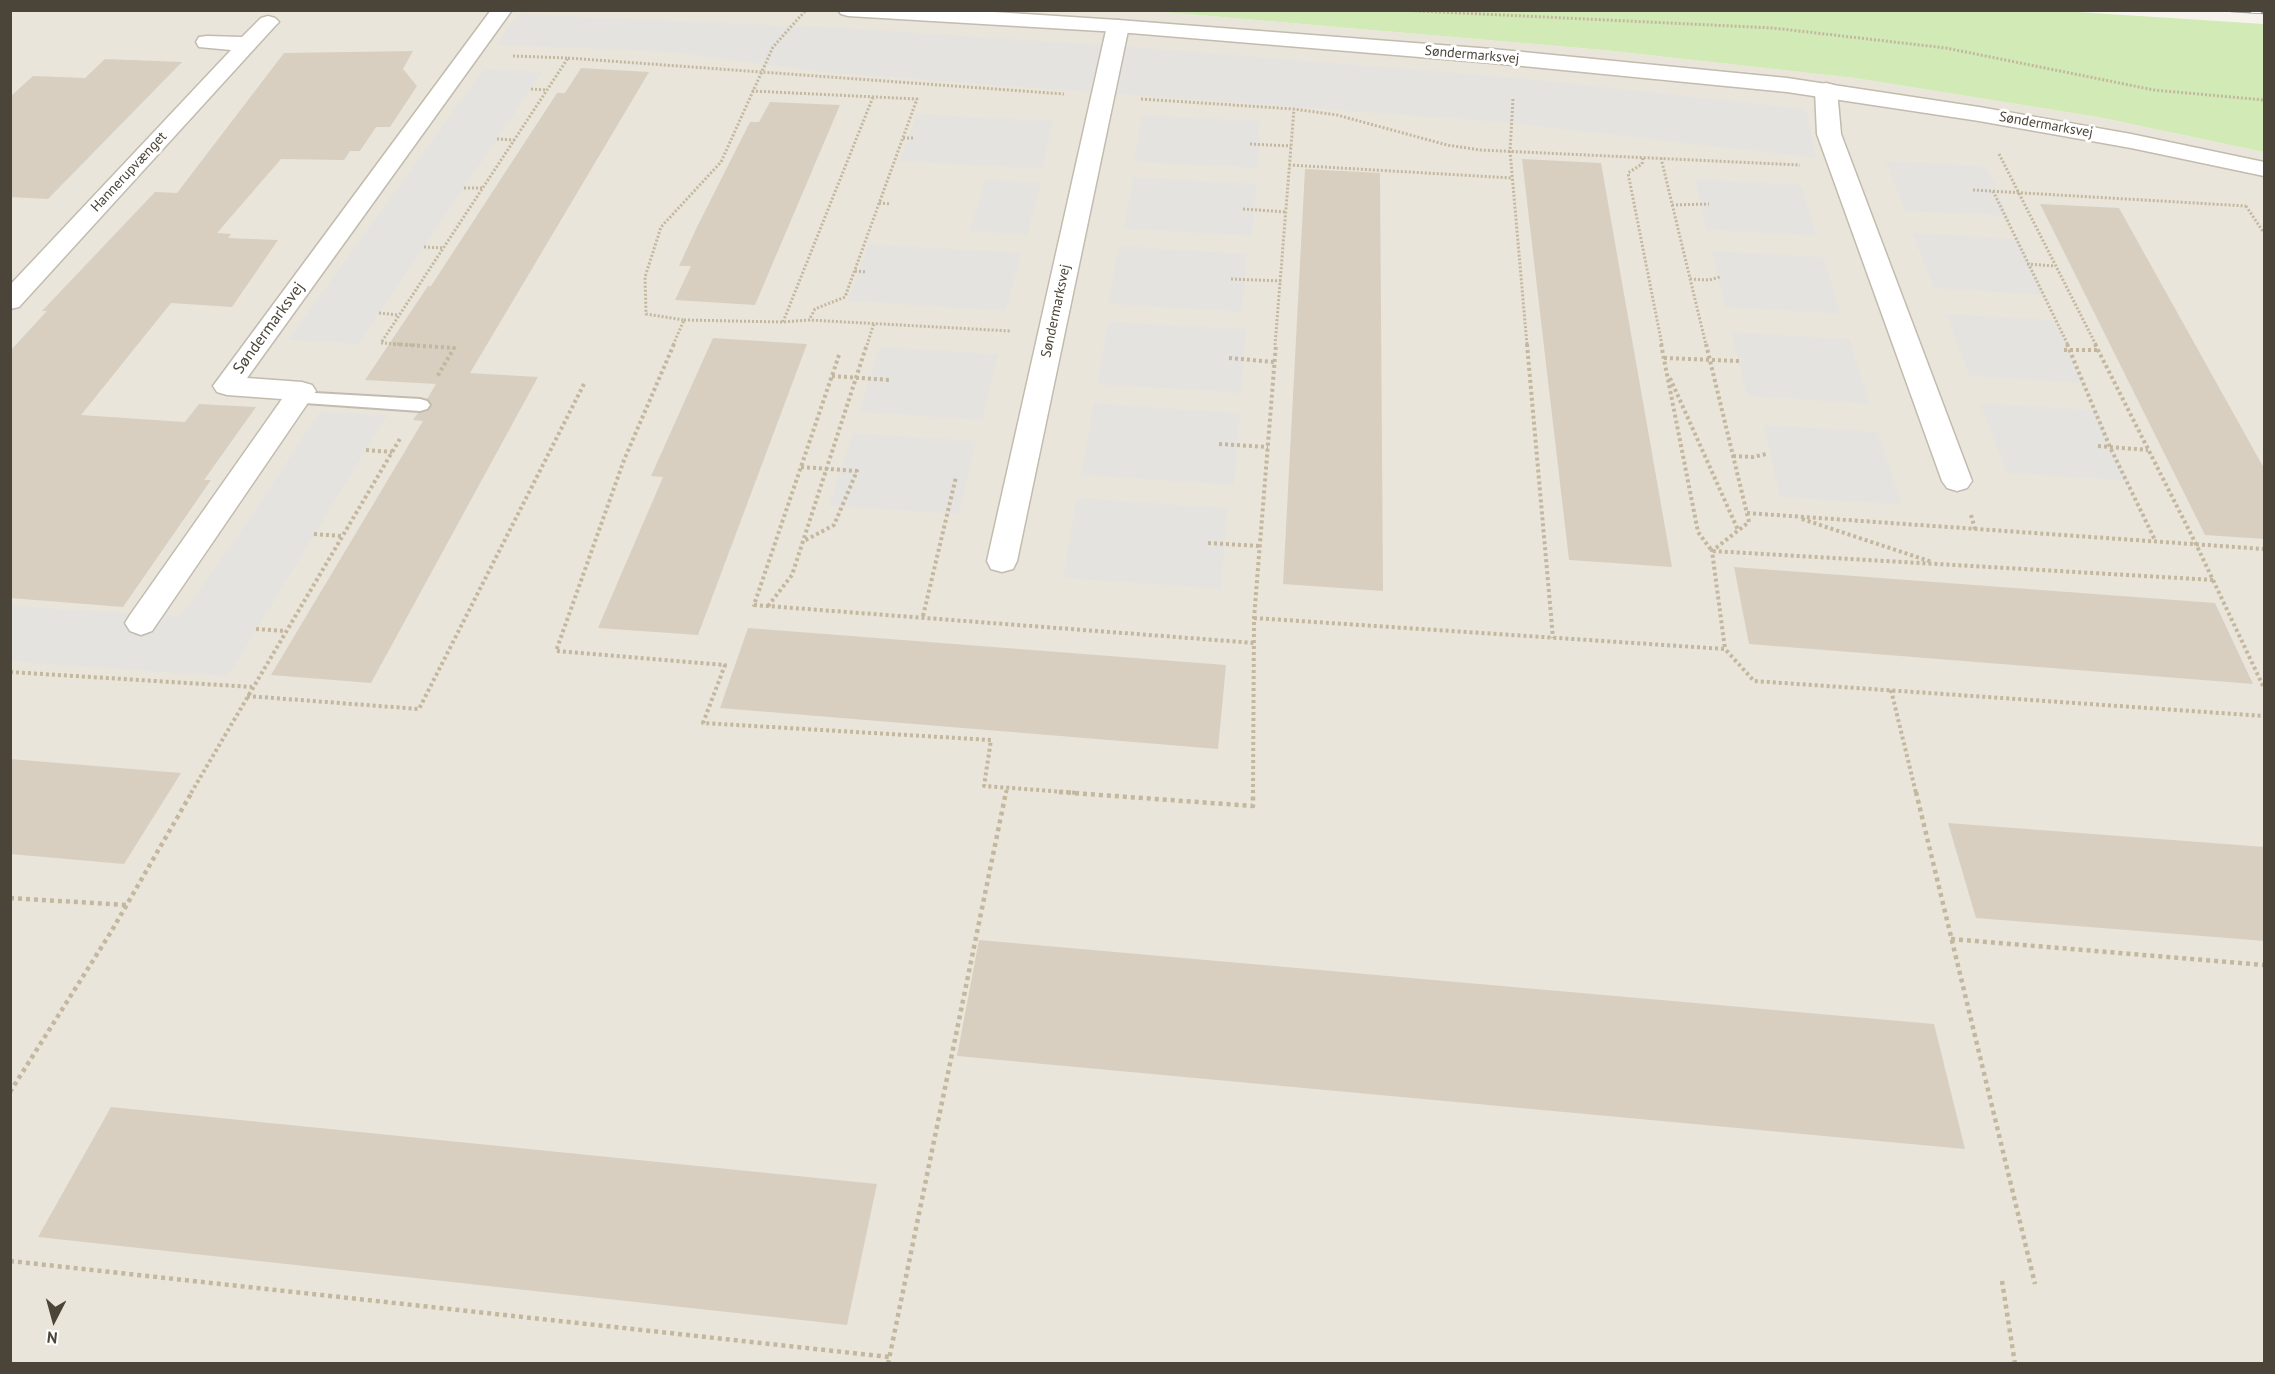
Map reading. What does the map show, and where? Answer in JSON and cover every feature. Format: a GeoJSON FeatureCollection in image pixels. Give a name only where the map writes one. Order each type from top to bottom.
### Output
{"type":"FeatureCollection","features":[{"type":"Feature","properties":{"kind":"street","name":"Søndermarksvej"},"geometry":{"type":"LineString","coordinates":[[297,398],[302,391],[227,386],[502,10]]}},
{"type":"Feature","properties":{"kind":"street","name":"Søndermarksvej"},"geometry":{"type":"LineString","coordinates":[[848,10],[1118,26],[1492,56],[1826,90],[2131,141],[2265,169]]}},
{"type":"Feature","properties":{"kind":"street","name":"Hannerupvænget"},"geometry":{"type":"LineString","coordinates":[[10,300],[268,22]]}},
{"type":"Feature","properties":{"kind":"street","name":"Søndermarksvej"},"geometry":{"type":"LineString","coordinates":[[1002,561],[1118,26]]}},
{"type":"Feature","properties":{"kind":"street"},"geometry":{"type":"LineString","coordinates":[[207,42],[248,44]]}},
{"type":"Feature","properties":{"kind":"street"},"geometry":{"type":"LineString","coordinates":[[1826,90],[1830,134],[1958,481]]}},
{"type":"Feature","properties":{"kind":"street"},"geometry":{"type":"LineString","coordinates":[[141,622],[297,398]]}},
{"type":"Feature","properties":{"kind":"lane"},"geometry":{"type":"LineString","coordinates":[[297,398],[420,405]]}},
{"type":"Feature","properties":{"kind":"path"},"geometry":{"type":"LineString","coordinates":[[646,314],[645,277],[661,227],[721,162],[773,47],[806,10]]}},
{"type":"Feature","properties":{"kind":"path"},"geometry":{"type":"LineString","coordinates":[[1399,10],[1773,28],[1946,48],[2154,90],[2265,100]]}},
{"type":"Feature","properties":{"kind":"path"},"geometry":{"type":"LineString","coordinates":[[471,54],[568,58],[1294,109],[1337,115],[1447,145],[1510,151],[1842,167]]}},
{"type":"Feature","properties":{"kind":"path"},"geometry":{"type":"LineString","coordinates":[[10,1092],[126,905],[252,687],[454,348],[381,342],[568,58]]}},
{"type":"Feature","properties":{"kind":"path"},"geometry":{"type":"LineString","coordinates":[[531,89],[547,90]]}},
{"type":"Feature","properties":{"kind":"path"},"geometry":{"type":"LineString","coordinates":[[752,91],[917,99],[845,297],[815,309],[809,320]]}},
{"type":"Feature","properties":{"kind":"path"},"geometry":{"type":"LineString","coordinates":[[783,322],[873,96]]}},
{"type":"Feature","properties":{"kind":"path"},"geometry":{"type":"LineString","coordinates":[[1513,99],[1510,151],[1512,178],[1553,638]]}},
{"type":"Feature","properties":{"kind":"path"},"geometry":{"type":"LineString","coordinates":[[1979,114],[2214,580],[2265,687]]}},
{"type":"Feature","properties":{"kind":"path"},"geometry":{"type":"LineString","coordinates":[[903,138],[914,138]]}},
{"type":"Feature","properties":{"kind":"path"},"geometry":{"type":"LineString","coordinates":[[497,139],[515,140]]}},
{"type":"Feature","properties":{"kind":"path"},"geometry":{"type":"LineString","coordinates":[[1250,144],[1291,146]]}},
{"type":"Feature","properties":{"kind":"path"},"geometry":{"type":"LineString","coordinates":[[1642,158],[1642,164],[1628,173],[1698,532],[1712,551],[1725,649],[1754,681],[2265,716]]}},
{"type":"Feature","properties":{"kind":"path"},"geometry":{"type":"LineString","coordinates":[[1661,158],[1749,522],[1712,551]]}},
{"type":"Feature","properties":{"kind":"path"},"geometry":{"type":"LineString","coordinates":[[1289,165],[1512,178]]}},
{"type":"Feature","properties":{"kind":"path"},"geometry":{"type":"LineString","coordinates":[[464,188],[482,188]]}},
{"type":"Feature","properties":{"kind":"path"},"geometry":{"type":"LineString","coordinates":[[1973,190],[2246,206]]}},
{"type":"Feature","properties":{"kind":"path"},"geometry":{"type":"LineString","coordinates":[[1993,191],[2026,264],[2070,350],[2110,447],[2155,541]]}},
{"type":"Feature","properties":{"kind":"path"},"geometry":{"type":"LineString","coordinates":[[879,203],[891,204]]}},
{"type":"Feature","properties":{"kind":"path"},"geometry":{"type":"LineString","coordinates":[[1672,205],[1709,204]]}},
{"type":"Feature","properties":{"kind":"path"},"geometry":{"type":"LineString","coordinates":[[1243,209],[1286,212]]}},
{"type":"Feature","properties":{"kind":"path"},"geometry":{"type":"LineString","coordinates":[[424,247],[444,248]]}},
{"type":"Feature","properties":{"kind":"path"},"geometry":{"type":"LineString","coordinates":[[2026,264],[2056,266]]}},
{"type":"Feature","properties":{"kind":"path"},"geometry":{"type":"LineString","coordinates":[[855,271],[867,272]]}},
{"type":"Feature","properties":{"kind":"path"},"geometry":{"type":"LineString","coordinates":[[1690,279],[1709,280],[1720,277]]}},
{"type":"Feature","properties":{"kind":"path"},"geometry":{"type":"LineString","coordinates":[[1232,279],[1281,281]]}},
{"type":"Feature","properties":{"kind":"path"},"geometry":{"type":"LineString","coordinates":[[379,314],[398,315]]}},
{"type":"Feature","properties":{"kind":"path"},"geometry":{"type":"LineString","coordinates":[[684,320],[783,322],[809,320],[1051,333]]}},
{"type":"Feature","properties":{"kind":"path"},"geometry":{"type":"LineString","coordinates":[[768,606],[792,575],[874,323]]}},
{"type":"Feature","properties":{"kind":"path"},"geometry":{"type":"LineString","coordinates":[[2064,350],[2098,350]]}},
{"type":"Feature","properties":{"kind":"path"},"geometry":{"type":"LineString","coordinates":[[839,355],[754,605],[1255,643]]}},
{"type":"Feature","properties":{"kind":"path"},"geometry":{"type":"LineString","coordinates":[[1229,358],[1274,362]]}},
{"type":"Feature","properties":{"kind":"path"},"geometry":{"type":"LineString","coordinates":[[1664,358],[1739,361]]}},
{"type":"Feature","properties":{"kind":"path"},"geometry":{"type":"LineString","coordinates":[[1667,372],[1738,530]]}},
{"type":"Feature","properties":{"kind":"path"},"geometry":{"type":"LineString","coordinates":[[832,376],[889,380]]}},
{"type":"Feature","properties":{"kind":"path"},"geometry":{"type":"LineString","coordinates":[[247,696],[419,708],[585,382]]}},
{"type":"Feature","properties":{"kind":"path"},"geometry":{"type":"LineString","coordinates":[[1219,444],[1268,447]]}},
{"type":"Feature","properties":{"kind":"path"},"geometry":{"type":"LineString","coordinates":[[2098,446],[2148,450]]}},
{"type":"Feature","properties":{"kind":"path"},"geometry":{"type":"LineString","coordinates":[[366,450],[392,452]]}},
{"type":"Feature","properties":{"kind":"path"},"geometry":{"type":"LineString","coordinates":[[1733,456],[1753,457],[1766,454]]}},
{"type":"Feature","properties":{"kind":"path"},"geometry":{"type":"LineString","coordinates":[[801,467],[857,471],[834,525],[804,541]]}},
{"type":"Feature","properties":{"kind":"path"},"geometry":{"type":"LineString","coordinates":[[922,616],[956,477]]}},
{"type":"Feature","properties":{"kind":"path"},"geometry":{"type":"LineString","coordinates":[[1747,513],[2265,549]]}},
{"type":"Feature","properties":{"kind":"path"},"geometry":{"type":"LineString","coordinates":[[1795,516],[1938,564]]}},
{"type":"Feature","properties":{"kind":"path"},"geometry":{"type":"LineString","coordinates":[[314,534],[341,537]]}},
{"type":"Feature","properties":{"kind":"path"},"geometry":{"type":"LineString","coordinates":[[1208,543],[1260,546]]}},
{"type":"Feature","properties":{"kind":"path"},"geometry":{"type":"LineString","coordinates":[[1712,551],[2214,580]]}},
{"type":"Feature","properties":{"kind":"path"},"geometry":{"type":"LineString","coordinates":[[1254,618],[1725,649]]}},
{"type":"Feature","properties":{"kind":"path"},"geometry":{"type":"LineString","coordinates":[[256,629],[285,631]]}},
{"type":"Feature","properties":{"kind":"path"},"geometry":{"type":"LineString","coordinates":[[10,672],[252,687]]}},
{"type":"Feature","properties":{"kind":"path"},"geometry":{"type":"LineString","coordinates":[[1891,690],[2035,1284]]}},
{"type":"Feature","properties":{"kind":"path"},"geometry":{"type":"LineString","coordinates":[[10,1261],[888,1360],[1007,788]]}},
{"type":"Feature","properties":{"kind":"path"},"geometry":{"type":"LineString","coordinates":[[10,898],[126,905]]}},
{"type":"Feature","properties":{"kind":"path"},"geometry":{"type":"LineString","coordinates":[[1951,939],[2265,966]]}},
{"type":"Feature","properties":{"kind":"path"},"geometry":{"type":"LineString","coordinates":[[2002,1281],[2015,1364]]}},
{"type":"Feature","properties":{"kind":"shaded area"},"geometry":{"type":"Polygon","coordinates":[[[10,11],[1152,11],[1604,50],[1855,78],[2098,117],[2264,152],[2264,1363],[11,1363],[10,11]]]}},
{"type":"Feature","properties":{"kind":"shaded area"},"geometry":{"type":"Polygon","coordinates":[[[518,14],[842,28],[1134,47],[1520,78],[1806,109],[1816,158],[1498,122],[832,73],[668,52],[497,45],[518,14]]]}},
{"type":"Feature","properties":{"kind":"shaded area"},"geometry":{"type":"Polygon","coordinates":[[[484,69],[542,72],[358,344],[288,340],[484,69]]]}},
{"type":"Feature","properties":{"kind":"shaded area"},"geometry":{"type":"Polygon","coordinates":[[[917,114],[1053,121],[1042,169],[900,161],[917,114]]]}},
{"type":"Feature","properties":{"kind":"shaded area"},"geometry":{"type":"Polygon","coordinates":[[[1142,115],[1260,121],[1257,168],[1134,162],[1142,115]]]}},
{"type":"Feature","properties":{"kind":"shaded area"},"geometry":{"type":"Polygon","coordinates":[[[1886,161],[1986,166],[2009,216],[1905,211],[1886,161]]]}},
{"type":"Feature","properties":{"kind":"shaded area"},"geometry":{"type":"Polygon","coordinates":[[[1133,177],[1257,184],[1252,236],[1124,229],[1133,177]]]}},
{"type":"Feature","properties":{"kind":"shaded area"},"geometry":{"type":"Polygon","coordinates":[[[986,179],[1041,183],[1027,235],[969,231],[986,179]]]}},
{"type":"Feature","properties":{"kind":"shaded area"},"geometry":{"type":"Polygon","coordinates":[[[1695,179],[1801,185],[1817,236],[1707,230],[1695,179]]]}},
{"type":"Feature","properties":{"kind":"shaded area"},"geometry":{"type":"Polygon","coordinates":[[[1912,233],[2018,239],[2044,295],[1934,288],[1912,233]]]}},
{"type":"Feature","properties":{"kind":"shaded area"},"geometry":{"type":"Polygon","coordinates":[[[868,244],[1021,253],[1006,311],[848,301],[868,244]]]}},
{"type":"Feature","properties":{"kind":"shaded area"},"geometry":{"type":"Polygon","coordinates":[[[1119,246],[1247,254],[1242,312],[1108,304],[1119,246]]]}},
{"type":"Feature","properties":{"kind":"shaded area"},"geometry":{"type":"Polygon","coordinates":[[[1711,251],[1823,257],[1841,314],[1725,307],[1711,251]]]}},
{"type":"Feature","properties":{"kind":"shaded area"},"geometry":{"type":"Polygon","coordinates":[[[1946,314],[2054,320],[2083,383],[1970,376],[1946,314]]]}},
{"type":"Feature","properties":{"kind":"shaded area"},"geometry":{"type":"Polygon","coordinates":[[[1108,322],[1246,329],[1241,393],[1097,384],[1108,322]]]}},
{"type":"Feature","properties":{"kind":"shaded area"},"geometry":{"type":"Polygon","coordinates":[[[1731,332],[1849,339],[1870,404],[1747,396],[1731,332]]]}},
{"type":"Feature","properties":{"kind":"shaded area"},"geometry":{"type":"Polygon","coordinates":[[[880,347],[998,354],[982,420],[859,412],[880,347]]]}},
{"type":"Feature","properties":{"kind":"shaded area"},"geometry":{"type":"Polygon","coordinates":[[[1094,403],[1240,413],[1234,485],[1081,475],[1094,403]]]}},
{"type":"Feature","properties":{"kind":"shaded area"},"geometry":{"type":"Polygon","coordinates":[[[1980,403],[2095,410],[2128,481],[2007,473],[1980,403]]]}},
{"type":"Feature","properties":{"kind":"shaded area"},"geometry":{"type":"Polygon","coordinates":[[[320,412],[387,415],[228,676],[11,662],[10,606],[181,616],[242,530],[320,412]]]}},
{"type":"Feature","properties":{"kind":"shaded area"},"geometry":{"type":"Polygon","coordinates":[[[1763,425],[1878,432],[1902,505],[1780,497],[1763,425]]]}},
{"type":"Feature","properties":{"kind":"shaded area"},"geometry":{"type":"Polygon","coordinates":[[[853,433],[976,441],[959,514],[829,506],[853,433]]]}},
{"type":"Feature","properties":{"kind":"shaded area"},"geometry":{"type":"Polygon","coordinates":[[[1077,498],[1227,508],[1221,589],[1063,578],[1077,498]]]}},
{"type":"Feature","properties":{"kind":"green space"},"geometry":{"type":"Polygon","coordinates":[[[2046,10],[2264,24],[2264,152],[2098,117],[1855,78],[1604,50],[1152,11],[2046,10]]]}},
{"type":"Feature","properties":{"kind":"building"},"geometry":{"type":"Polygon","coordinates":[[[413,51],[403,69],[417,86],[390,127],[376,127],[360,151],[350,151],[344,160],[281,159],[217,233],[231,234],[228,238],[278,240],[232,307],[171,303],[81,415],[185,422],[199,404],[256,407],[204,480],[211,480],[123,607],[10,598],[10,351],[47,311],[42,311],[155,192],[177,193],[284,53],[413,51]]]}},
{"type":"Feature","properties":{"kind":"building"},"geometry":{"type":"Polygon","coordinates":[[[105,59],[182,62],[48,199],[10,197],[10,97],[33,76],[85,78],[105,59]]]}},
{"type":"Feature","properties":{"kind":"building"},"geometry":{"type":"Polygon","coordinates":[[[581,68],[649,72],[470,373],[538,377],[371,683],[271,675],[423,421],[413,420],[418,413],[428,411],[432,405],[427,399],[436,384],[365,380],[428,286],[431,286],[557,93],[565,93],[581,68]]]}},
{"type":"Feature","properties":{"kind":"building"},"geometry":{"type":"Polygon","coordinates":[[[770,102],[840,105],[755,305],[675,300],[691,266],[679,266],[697,227],[750,122],[759,122],[770,102]]]}},
{"type":"Feature","properties":{"kind":"building"},"geometry":{"type":"Polygon","coordinates":[[[1522,159],[1601,163],[1672,567],[1569,560],[1522,159]]]}},
{"type":"Feature","properties":{"kind":"building"},"geometry":{"type":"Polygon","coordinates":[[[1305,169],[1380,173],[1383,591],[1283,584],[1305,169]]]}},
{"type":"Feature","properties":{"kind":"building"},"geometry":{"type":"Polygon","coordinates":[[[2040,204],[2119,208],[2265,470],[2265,539],[2205,535],[2040,204]]]}},
{"type":"Feature","properties":{"kind":"building"},"geometry":{"type":"Polygon","coordinates":[[[713,338],[807,344],[698,635],[598,628],[663,477],[651,476],[713,338]]]}},
{"type":"Feature","properties":{"kind":"building"},"geometry":{"type":"Polygon","coordinates":[[[1734,567],[2215,603],[2253,684],[1749,644],[1734,567]]]}},
{"type":"Feature","properties":{"kind":"building"},"geometry":{"type":"Polygon","coordinates":[[[748,628],[1226,665],[1218,749],[720,708],[748,628]]]}},
{"type":"Feature","properties":{"kind":"building"},"geometry":{"type":"Polygon","coordinates":[[[10,759],[181,773],[124,864],[10,854],[10,759]]]}},
{"type":"Feature","properties":{"kind":"building"},"geometry":{"type":"Polygon","coordinates":[[[1948,823],[2265,847],[2265,941],[1976,918],[1948,823]]]}},
{"type":"Feature","properties":{"kind":"building"},"geometry":{"type":"Polygon","coordinates":[[[979,940],[1934,1024],[1965,1149],[957,1056],[979,940]]]}},
{"type":"Feature","properties":{"kind":"building"},"geometry":{"type":"Polygon","coordinates":[[[111,1107],[877,1184],[847,1325],[38,1237],[111,1107]]]}},
{"type":"Feature","properties":{"kind":"railway"},"geometry":{"type":"LineString","coordinates":[[2231,10],[2264,12]]}}]}
